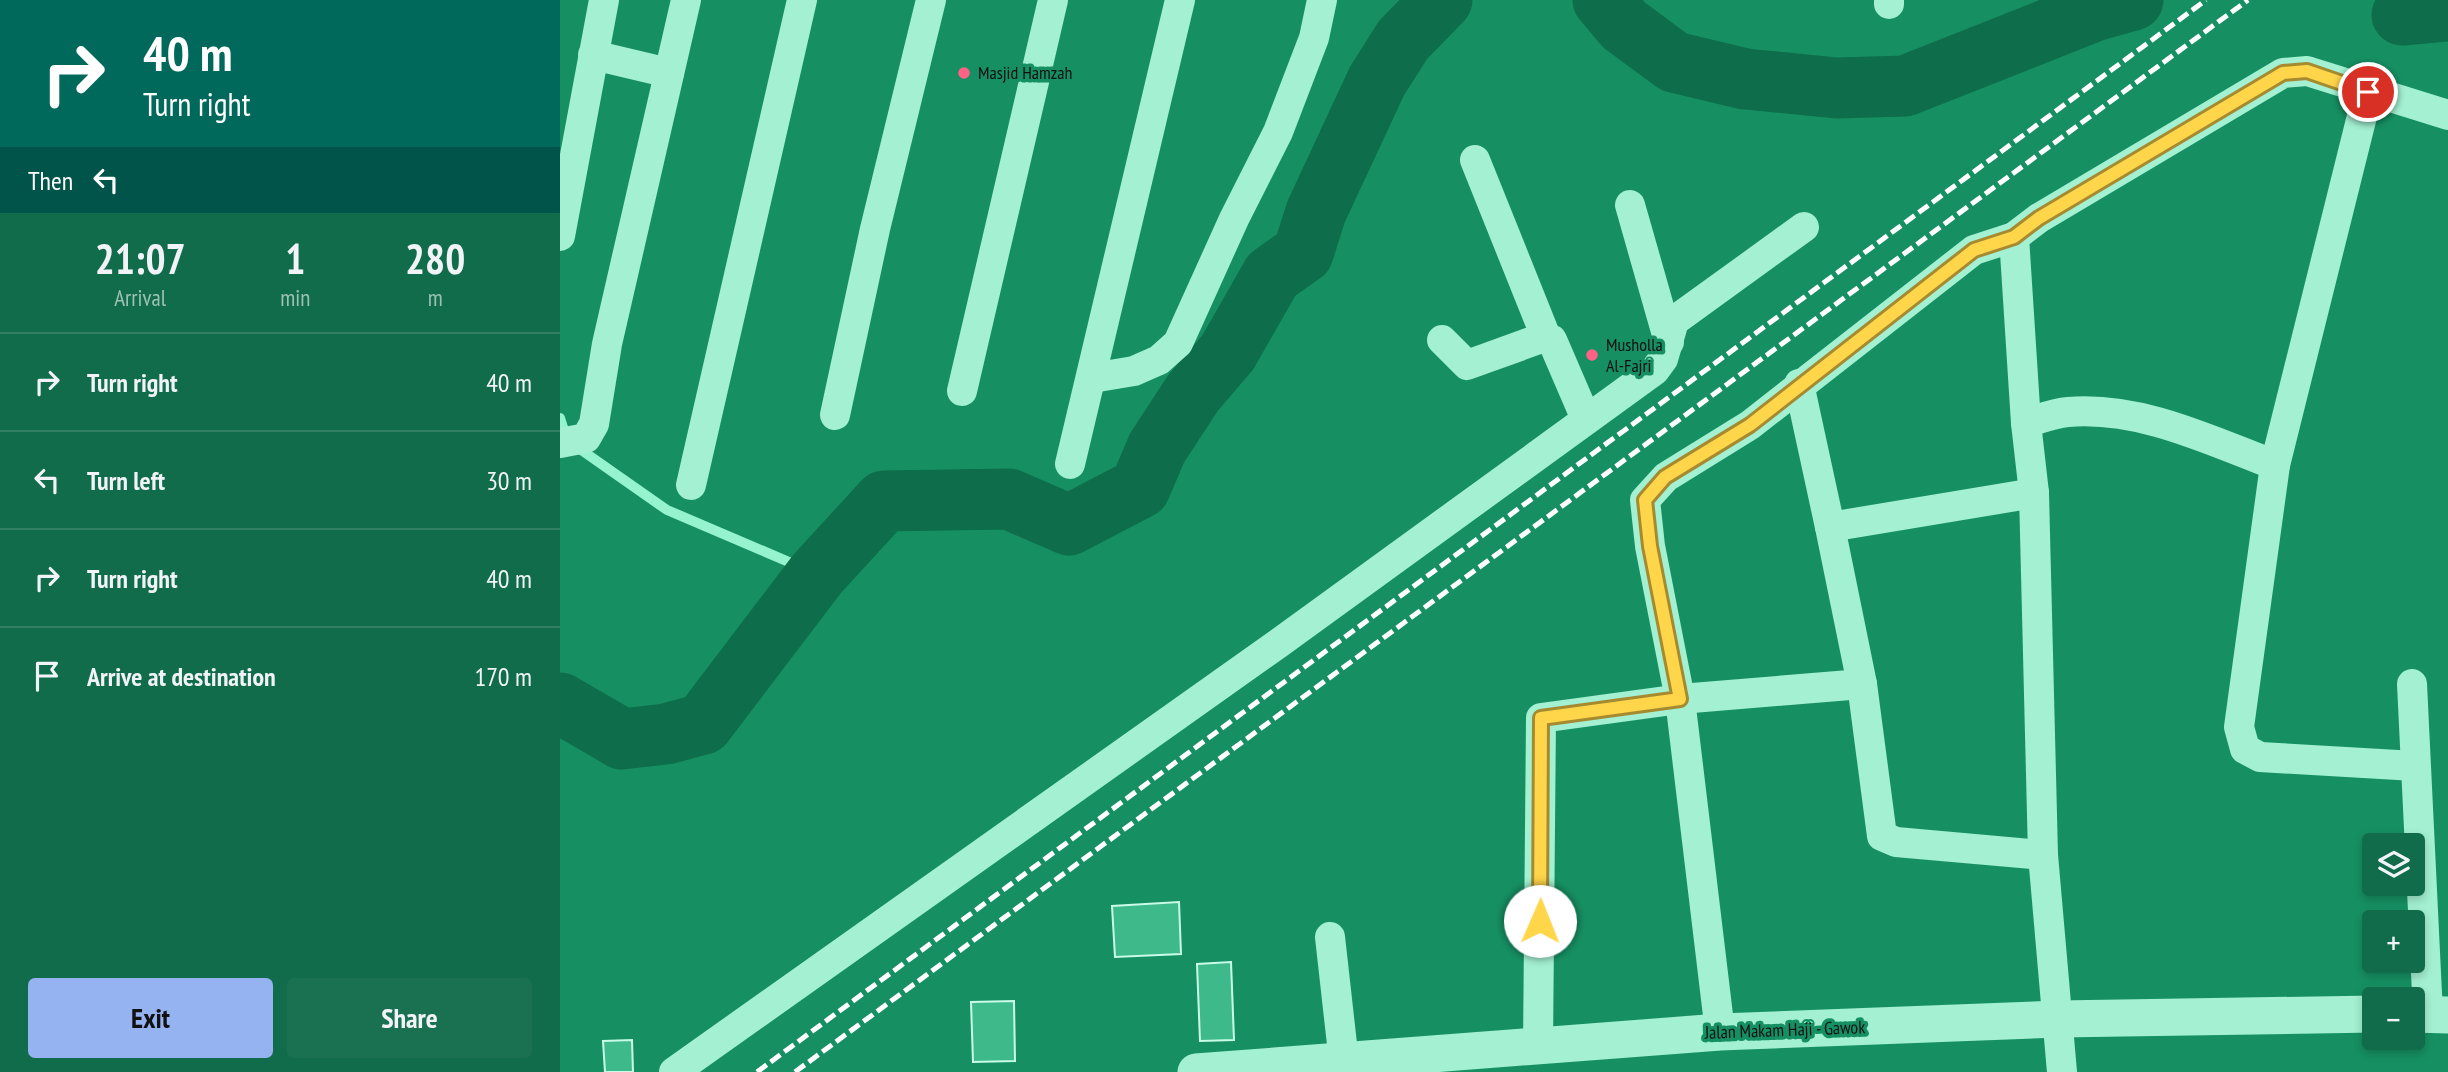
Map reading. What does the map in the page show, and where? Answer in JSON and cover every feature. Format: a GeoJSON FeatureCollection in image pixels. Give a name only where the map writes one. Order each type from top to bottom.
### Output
{"type":"FeatureCollection","features":[{"type":"Feature","properties":{"kind":"street"},"geometry":{"type":"LineString","coordinates":[[560,236],[604,0]]}},
{"type":"Feature","properties":{"kind":"street"},"geometry":{"type":"LineString","coordinates":[[573,441],[594,424],[607,344],[686,0]]}},
{"type":"Feature","properties":{"kind":"street"},"geometry":{"type":"LineString","coordinates":[[691,485],[802,0]]}},
{"type":"Feature","properties":{"kind":"street"},"geometry":{"type":"LineString","coordinates":[[835,415],[875,229],[931,0]]}},
{"type":"Feature","properties":{"kind":"street"},"geometry":{"type":"LineString","coordinates":[[962,391],[1053,0]]}},
{"type":"Feature","properties":{"kind":"street"},"geometry":{"type":"LineString","coordinates":[[1070,464],[1180,0]]}},
{"type":"Feature","properties":{"kind":"street"},"geometry":{"type":"LineString","coordinates":[[1092,378],[1134,371],[1158,360],[1178,343],[1234,219],[1278,132],[1314,38],[1322,0]]}},
{"type":"Feature","properties":{"kind":"street"},"geometry":{"type":"LineString","coordinates":[[593,55],[669,73]]}},
{"type":"Feature","properties":{"kind":"street"},"geometry":{"type":"LineString","coordinates":[[1720,1032],[1680,699],[1650,546],[1645,500],[1665,477],[1750,425],[1799,384],[1974,250],[2014,237],[2039,218],[2283,73],[2307,71],[2448,115]]}},
{"type":"Feature","properties":{"kind":"street"},"geometry":{"type":"LineString","coordinates":[[2368,92],[2275,465],[2239,727],[2245,749],[2260,757],[2415,766]]}},
{"type":"Feature","properties":{"kind":"street"},"geometry":{"type":"LineString","coordinates":[[1475,160],[1546,337],[1552,340],[1586,419]]}},
{"type":"Feature","properties":{"kind":"street"},"geometry":{"type":"LineString","coordinates":[[1630,205],[1669,342]]}},
{"type":"Feature","properties":{"kind":"street"},"geometry":{"type":"LineString","coordinates":[[674,1072],[1279,643],[1655,370],[1663,359],[1674,321],[1804,227]]}},
{"type":"Feature","properties":{"kind":"street"},"geometry":{"type":"LineString","coordinates":[[2014,237],[2026,423],[2034,493],[2043,855],[2062,1072]]}},
{"type":"Feature","properties":{"kind":"street"},"geometry":{"type":"LineString","coordinates":[[1442,340],[1465,364],[1470,365],[1546,337]]}},
{"type":"Feature","properties":{"kind":"street"},"geometry":{"type":"LineString","coordinates":[[1799,384],[1862,684],[1878,819],[1885,839],[2043,855]]}},
{"type":"Feature","properties":{"kind":"street"},"geometry":{"type":"LineString","coordinates":[[2026,423],[2064,412],[2123,415],[2159,422],[2275,465]]}},
{"type":"Feature","properties":{"kind":"street"},"geometry":{"type":"LineString","coordinates":[[1830,527],[2034,493]]}},
{"type":"Feature","properties":{"kind":"street"},"geometry":{"type":"LineString","coordinates":[[1537,1059],[1541,718],[1680,699],[1862,684]]}},
{"type":"Feature","properties":{"kind":"street"},"geometry":{"type":"LineString","coordinates":[[2412,684],[2430,1014]]}},
{"type":"Feature","properties":{"kind":"street"},"geometry":{"type":"LineString","coordinates":[[1330,937],[1343,1062]]}},
{"type":"Feature","properties":{"kind":"street","name":"Jalan Makam Haji - Gawok"},"geometry":{"type":"LineString","coordinates":[[1196,1072],[1343,1062],[1537,1059],[1720,1032],[2059,1020],[2362,1014]]}},
{"type":"Feature","properties":{"kind":"building"},"geometry":{"type":"Polygon","coordinates":[[[1179,902],[1181,954],[1115,957],[1112,906],[1179,902]]]}},
{"type":"Feature","properties":{"kind":"building"},"geometry":{"type":"Polygon","coordinates":[[[1231,962],[1234,1040],[1200,1041],[1197,964],[1231,962]]]}},
{"type":"Feature","properties":{"kind":"building"},"geometry":{"type":"Polygon","coordinates":[[[1014,1001],[1015,1061],[973,1062],[971,1002],[1014,1001]]]}},
{"type":"Feature","properties":{"kind":"building"},"geometry":{"type":"Polygon","coordinates":[[[632,1040],[633,1072],[605,1072],[603,1041],[632,1040]]]}},
{"type":"Feature","properties":{"kind":"waterway"},"geometry":{"type":"LineString","coordinates":[[560,703],[622,739],[666,734],[703,724],[817,574],[884,501],[1009,499],[1069,525],[1140,488],[1157,448],[1193,393],[1228,352],[1272,275],[1303,253],[1316,212],[1377,81],[1403,40],[1442,0]]}},
{"type":"Feature","properties":{"kind":"waterway"},"geometry":{"type":"LineString","coordinates":[[1603,0],[1624,25],[1674,62],[1745,79],[1837,88],[1905,86],[2097,10],[2133,0]]}},
{"type":"Feature","properties":{"kind":"waterway"},"geometry":{"type":"LineString","coordinates":[[2402,15],[2448,11]]}},
{"type":"Feature","properties":{"kind":"waterway"},"geometry":{"type":"LineString","coordinates":[[560,418],[567,440],[667,510],[817,574]]}},
{"type":"Feature","properties":{"kind":"railway"},"geometry":{"type":"LineString","coordinates":[[757,1072],[2206,0]]}},
{"type":"Feature","properties":{"kind":"railway"},"geometry":{"type":"LineString","coordinates":[[795,1072],[2248,0]]}},
{"type":"Feature","properties":{"kind":"place","name":"Masjid Hamzah"},"geometry":{"type":"Point","coordinates":[964,73]}},
{"type":"Feature","properties":{"kind":"place","name":"Musholla Al-Fajri"},"geometry":{"type":"Point","coordinates":[1592,355]}},
{"type":"Feature","properties":{"kind":"route"},"geometry":{"type":"LineString","coordinates":[[1540,921],[1541,718],[1680,699],[1650,546],[1645,500],[1665,477],[1750,425],[1799,384],[1974,250],[2014,237],[2039,218],[2283,73],[2307,71],[2368,92]]}}]}
